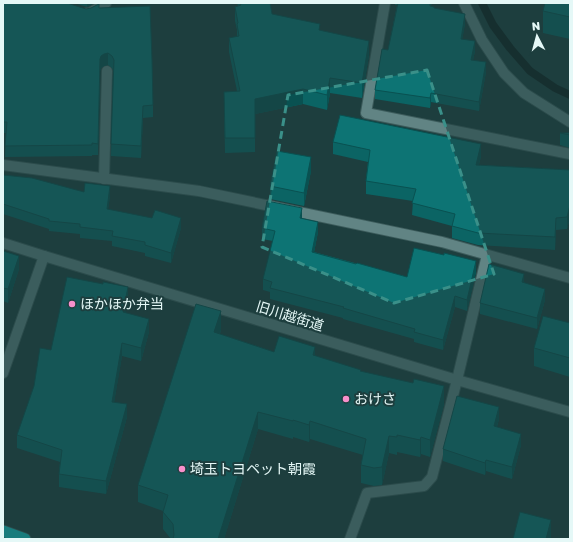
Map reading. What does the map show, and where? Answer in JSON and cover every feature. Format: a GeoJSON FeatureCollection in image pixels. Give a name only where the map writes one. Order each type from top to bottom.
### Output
{"type":"FeatureCollection","features":[{"type":"Feature","properties":{"kind":"highway"},"geometry":{"type":"LineString","coordinates":[[3,531],[25,539]]}},
{"type":"Feature","properties":{"kind":"street"},"geometry":{"type":"LineString","coordinates":[[81,12],[88,14],[106,3]]}},
{"type":"Feature","properties":{"kind":"street"},"geometry":{"type":"LineString","coordinates":[[385,3],[366,114],[570,154]]}},
{"type":"Feature","properties":{"kind":"street"},"geometry":{"type":"LineString","coordinates":[[464,3],[482,40],[504,73],[524,93],[570,122]]}},
{"type":"Feature","properties":{"kind":"street"},"geometry":{"type":"LineString","coordinates":[[104,179],[107,71]]}},
{"type":"Feature","properties":{"kind":"street"},"geometry":{"type":"LineString","coordinates":[[3,165],[199,191],[442,242],[570,278]]}},
{"type":"Feature","properties":{"kind":"street","name":"旧川越街道"},"geometry":{"type":"LineString","coordinates":[[3,243],[457,380],[570,412]]}},
{"type":"Feature","properties":{"kind":"street"},"geometry":{"type":"LineString","coordinates":[[350,539],[367,493],[424,486],[432,477],[487,255]]}},
{"type":"Feature","properties":{"kind":"street"},"geometry":{"type":"LineString","coordinates":[[3,373],[44,256]]}},
{"type":"Feature","properties":{"kind":"highlighted area"},"geometry":{"type":"Polygon","coordinates":[[[427,70],[494,274],[394,303],[262,247],[288,95],[427,70]]]}},
{"type":"Feature","properties":{"kind":"building"},"geometry":{"type":"Polygon","coordinates":[[[3,3],[67,3],[86,9],[99,4],[99,8],[150,6],[153,105],[143,106],[141,146],[111,144],[114,60],[108,53],[101,56],[100,59],[98,144],[5,146],[7,122],[3,122],[3,3]]]}},
{"type":"Feature","properties":{"kind":"building"},"geometry":{"type":"Polygon","coordinates":[[[240,3],[270,3],[272,14],[320,24],[319,30],[369,41],[362,83],[330,78],[327,95],[303,89],[255,99],[255,138],[225,138],[224,92],[240,91],[229,38],[239,36],[235,7],[241,5],[240,3]]]}},
{"type":"Feature","properties":{"kind":"building"},"geometry":{"type":"Polygon","coordinates":[[[398,3],[430,3],[430,6],[434,8],[465,14],[461,39],[475,41],[471,60],[486,62],[479,102],[431,93],[430,98],[375,90],[382,49],[388,50],[398,3]]]}},
{"type":"Feature","properties":{"kind":"building"},"geometry":{"type":"Polygon","coordinates":[[[545,3],[570,3],[570,17],[543,11],[545,3]]]}},
{"type":"Feature","properties":{"kind":"building"},"geometry":{"type":"Polygon","coordinates":[[[340,115],[481,144],[476,165],[570,170],[570,205],[567,217],[556,218],[555,237],[478,233],[452,226],[455,214],[412,203],[416,189],[366,181],[370,150],[333,142],[340,115]]]}},
{"type":"Feature","properties":{"kind":"building"},"geometry":{"type":"Polygon","coordinates":[[[277,151],[311,157],[304,193],[270,186],[277,151]]]}},
{"type":"Feature","properties":{"kind":"building"},"geometry":{"type":"Polygon","coordinates":[[[3,175],[32,178],[84,192],[85,183],[110,186],[107,209],[152,218],[155,210],[181,218],[171,253],[145,245],[145,242],[112,236],[113,231],[80,227],[80,224],[49,221],[49,219],[3,204],[3,175]]]}},
{"type":"Feature","properties":{"kind":"building"},"geometry":{"type":"Polygon","coordinates":[[[267,201],[302,208],[300,218],[318,222],[312,252],[407,277],[414,248],[444,255],[444,253],[476,261],[467,300],[455,296],[443,340],[414,332],[415,329],[343,308],[344,307],[270,288],[272,282],[263,279],[275,231],[262,228],[267,201]]]}},
{"type":"Feature","properties":{"kind":"building"},"geometry":{"type":"Polygon","coordinates":[[[3,251],[19,256],[8,289],[3,288],[3,251]]]}},
{"type":"Feature","properties":{"kind":"building"},"geometry":{"type":"Polygon","coordinates":[[[489,264],[524,274],[522,282],[545,289],[537,318],[480,303],[489,264]]]}},
{"type":"Feature","properties":{"kind":"building"},"geometry":{"type":"Polygon","coordinates":[[[67,277],[128,287],[123,312],[149,319],[141,348],[122,343],[112,402],[127,404],[106,481],[59,474],[62,450],[17,435],[34,386],[40,348],[51,350],[67,277]]]}},
{"type":"Feature","properties":{"kind":"building"},"geometry":{"type":"Polygon","coordinates":[[[196,304],[221,311],[214,332],[274,352],[279,336],[315,347],[313,355],[361,370],[360,371],[413,383],[414,379],[444,386],[430,440],[421,437],[420,440],[397,435],[397,437],[389,436],[382,467],[374,468],[361,465],[366,439],[310,421],[309,425],[258,412],[218,539],[173,539],[173,524],[163,512],[168,495],[138,485],[196,304]]]}},
{"type":"Feature","properties":{"kind":"building"},"geometry":{"type":"Polygon","coordinates":[[[543,316],[570,323],[570,358],[534,348],[543,316]]]}},
{"type":"Feature","properties":{"kind":"building"},"geometry":{"type":"Polygon","coordinates":[[[457,396],[499,407],[494,426],[521,434],[512,467],[486,460],[485,463],[443,449],[457,396]]]}},
{"type":"Feature","properties":{"kind":"building"},"geometry":{"type":"Polygon","coordinates":[[[520,512],[551,520],[546,539],[513,539],[520,512]]]}},
{"type":"Feature","properties":{"kind":"waterway"},"geometry":{"type":"LineString","coordinates":[[482,3],[493,25],[530,71],[555,88],[570,95]]}},
{"type":"Feature","properties":{"kind":"place","name":"ほかほか弁当"},"geometry":{"type":"Point","coordinates":[72,304]}},
{"type":"Feature","properties":{"kind":"place","name":"おけさ"},"geometry":{"type":"Point","coordinates":[346,399]}},
{"type":"Feature","properties":{"kind":"place","name":"埼玉トヨペット朝霞"},"geometry":{"type":"Point","coordinates":[182,469]}}]}
